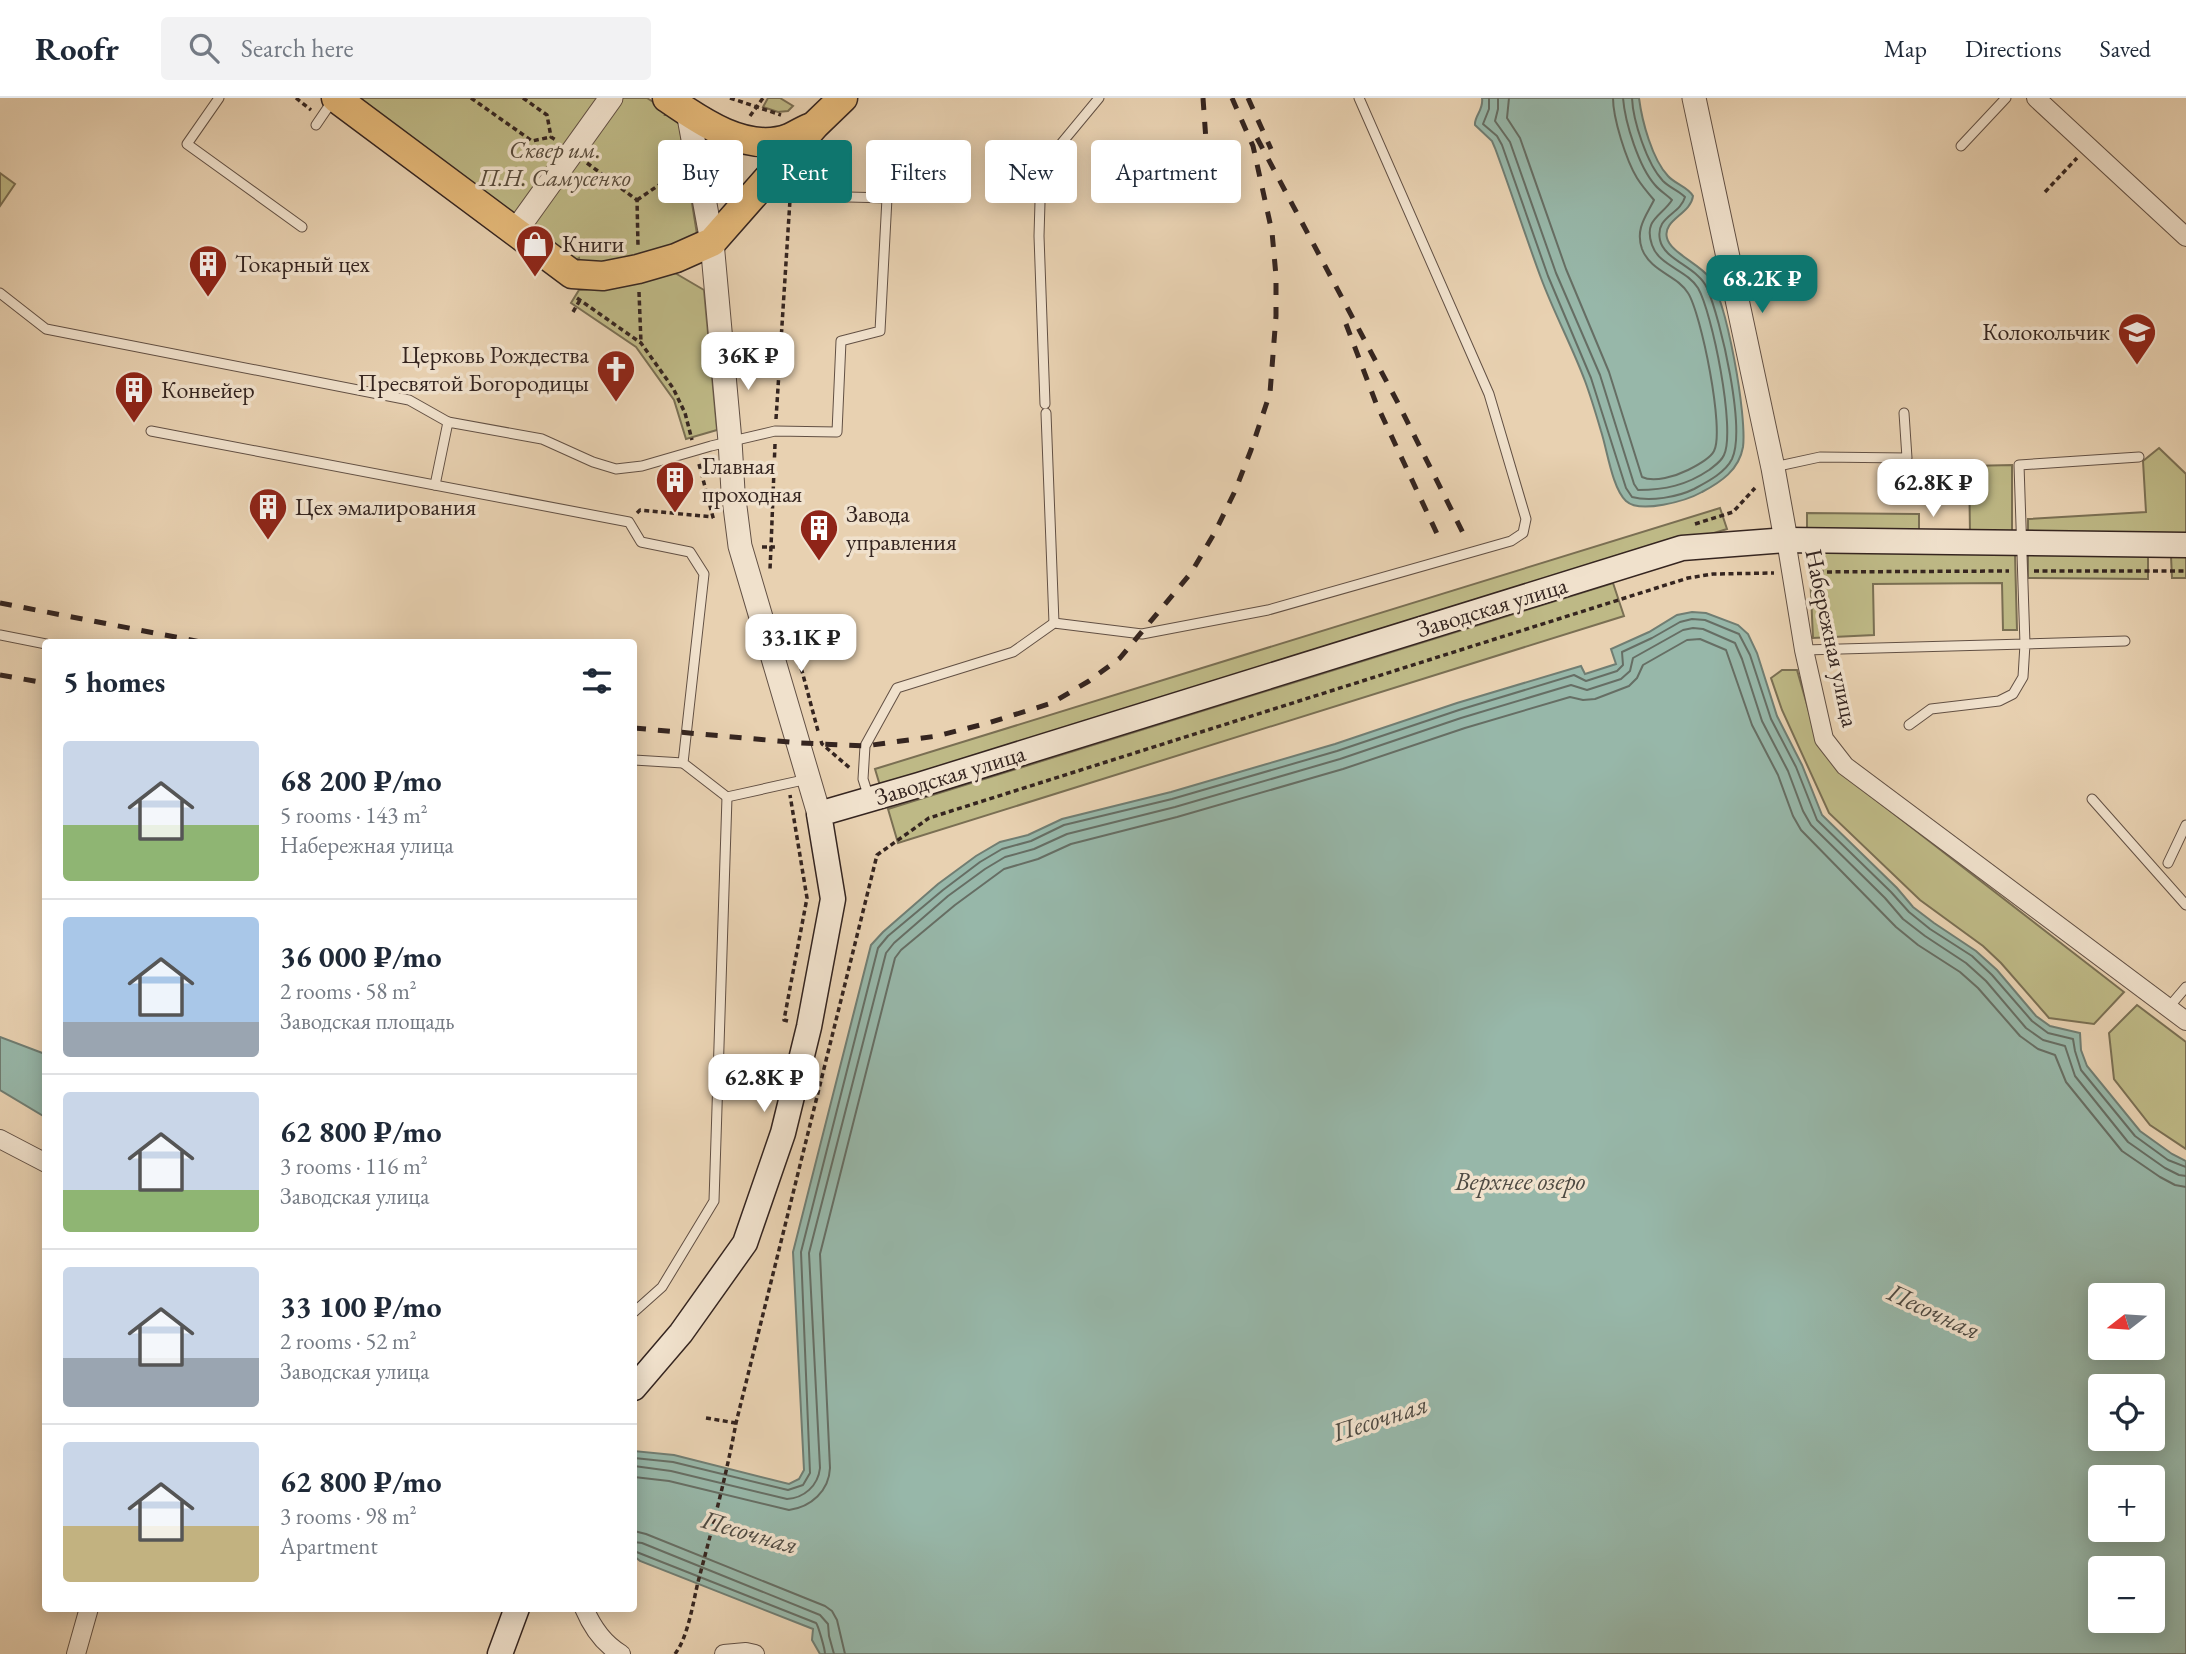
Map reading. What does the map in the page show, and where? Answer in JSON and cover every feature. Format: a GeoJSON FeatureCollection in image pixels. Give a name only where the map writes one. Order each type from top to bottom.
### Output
{"type":"FeatureCollection","features":[{"type":"Feature","properties":{"kind":"main road"},"geometry":{"type":"LineString","coordinates":[[335,98],[515,232],[571,283],[676,258],[712,242],[757,191]]}},
{"type":"Feature","properties":{"kind":"main road"},"geometry":{"type":"LineString","coordinates":[[801,140],[843,98]]}},
{"type":"Feature","properties":{"kind":"main road"},"geometry":{"type":"LineString","coordinates":[[682,105],[733,136],[761,142],[787,139],[814,125]]}},
{"type":"Feature","properties":{"kind":"main road","name":"Заводская улица"},"geometry":{"type":"LineString","coordinates":[[819,814],[866,789],[1682,548],[1786,540],[2186,545]]}},
{"type":"Feature","properties":{"kind":"main road"},"geometry":{"type":"LineString","coordinates":[[637,1384],[681,1333],[745,1243],[783,1133],[809,1027],[833,899],[819,814]]}},
{"type":"Feature","properties":{"kind":"main road"},"geometry":{"type":"LineString","coordinates":[[500,1654],[516,1612]]}},
{"type":"Feature","properties":{"kind":"street"},"geometry":{"type":"LineString","coordinates":[[515,232],[611,98]]}},
{"type":"Feature","properties":{"kind":"street","name":"Набережная улица"},"geometry":{"type":"LineString","coordinates":[[1694,98],[1773,468],[1804,650],[1824,739],[1845,766],[2186,1021]]}},
{"type":"Feature","properties":{"kind":"street"},"geometry":{"type":"LineString","coordinates":[[2036,98],[2186,237]]}},
{"type":"Feature","properties":{"kind":"street"},"geometry":{"type":"LineString","coordinates":[[682,105],[712,242],[740,546],[819,814]]}},
{"type":"Feature","properties":{"kind":"street"},"geometry":{"type":"LineString","coordinates":[[676,258],[696,267],[716,283]]}},
{"type":"Feature","properties":{"kind":"street"},"geometry":{"type":"LineString","coordinates":[[0,1139],[42,1161]]}},
{"type":"Feature","properties":{"kind":"street"},"geometry":{"type":"LineString","coordinates":[[76,1654],[88,1612]]}},
{"type":"Feature","properties":{"kind":"street"},"geometry":{"type":"LineString","coordinates":[[586,1612],[609,1647],[621,1654]]}},
{"type":"Feature","properties":{"kind":"street"},"geometry":{"type":"LineString","coordinates":[[724,1654],[755,1654]]}},
{"type":"Feature","properties":{"kind":"lane"},"geometry":{"type":"LineString","coordinates":[[219,98],[187,144],[302,227]]}},
{"type":"Feature","properties":{"kind":"lane"},"geometry":{"type":"LineString","coordinates":[[316,125],[335,98]]}},
{"type":"Feature","properties":{"kind":"lane"},"geometry":{"type":"LineString","coordinates":[[1054,623],[1039,236],[1041,167],[1098,98]]}},
{"type":"Feature","properties":{"kind":"lane"},"geometry":{"type":"LineString","coordinates":[[866,789],[865,746],[897,688],[1013,652],[1054,623],[1142,634],[1268,610],[1511,541],[1523,533],[1526,519],[1489,394],[1359,98]]}},
{"type":"Feature","properties":{"kind":"lane"},"geometry":{"type":"LineString","coordinates":[[1961,146],[2006,98]]}},
{"type":"Feature","properties":{"kind":"lane"},"geometry":{"type":"LineString","coordinates":[[0,293],[46,329],[409,400],[448,422],[542,439],[593,462],[616,469],[642,466],[775,431],[837,432],[841,341],[880,331],[887,198],[852,197]]}},
{"type":"Feature","properties":{"kind":"lane"},"geometry":{"type":"LineString","coordinates":[[1773,468],[1820,457],[1907,458],[1904,413]]}},
{"type":"Feature","properties":{"kind":"lane"},"geometry":{"type":"LineString","coordinates":[[435,485],[448,422]]}},
{"type":"Feature","properties":{"kind":"lane"},"geometry":{"type":"LineString","coordinates":[[151,431],[629,522],[641,542],[690,552],[704,573],[683,764]]}},
{"type":"Feature","properties":{"kind":"lane"},"geometry":{"type":"LineString","coordinates":[[1909,725],[1931,709],[1999,701],[2013,694],[2023,677],[2025,644],[2019,465],[2139,457]]}},
{"type":"Feature","properties":{"kind":"lane"},"geometry":{"type":"LineString","coordinates":[[0,635],[42,643]]}},
{"type":"Feature","properties":{"kind":"lane"},"geometry":{"type":"LineString","coordinates":[[1804,650],[2124,641]]}},
{"type":"Feature","properties":{"kind":"lane"},"geometry":{"type":"LineString","coordinates":[[637,760],[683,764],[727,797],[810,779]]}},
{"type":"Feature","properties":{"kind":"lane"},"geometry":{"type":"LineString","coordinates":[[637,1308],[662,1287],[714,1201],[727,797]]}},
{"type":"Feature","properties":{"kind":"lane"},"geometry":{"type":"LineString","coordinates":[[2092,799],[2186,905]]}},
{"type":"Feature","properties":{"kind":"lane"},"geometry":{"type":"LineString","coordinates":[[2168,863],[2186,825]]}},
{"type":"Feature","properties":{"kind":"lane"},"geometry":{"type":"LineString","coordinates":[[2169,1007],[2186,987]]}},
{"type":"Feature","properties":{"kind":"path"},"geometry":{"type":"LineString","coordinates":[[471,98],[532,141],[551,137]]}},
{"type":"Feature","properties":{"kind":"path"},"geometry":{"type":"LineString","coordinates":[[523,98],[547,115],[551,137],[562,145]]}},
{"type":"Feature","properties":{"kind":"path"},"geometry":{"type":"LineString","coordinates":[[2045,192],[2088,146]]}},
{"type":"Feature","properties":{"kind":"path"},"geometry":{"type":"LineString","coordinates":[[583,160],[637,200],[641,343]]}},
{"type":"Feature","properties":{"kind":"path"},"geometry":{"type":"LineString","coordinates":[[770,571],[773,547],[775,431],[790,203]]}},
{"type":"Feature","properties":{"kind":"path"},"geometry":{"type":"LineString","coordinates":[[571,283],[580,300],[641,343],[673,388],[685,413],[716,527]]}},
{"type":"Feature","properties":{"kind":"path"},"geometry":{"type":"LineString","coordinates":[[573,312],[580,300]]}},
{"type":"Feature","properties":{"kind":"path"},"geometry":{"type":"LineString","coordinates":[[1694,525],[1733,513],[1773,468]]}},
{"type":"Feature","properties":{"kind":"path"},"geometry":{"type":"LineString","coordinates":[[629,522],[640,510],[713,517]]}},
{"type":"Feature","properties":{"kind":"path"},"geometry":{"type":"LineString","coordinates":[[740,546],[773,547]]}},
{"type":"Feature","properties":{"kind":"path"},"geometry":{"type":"LineString","coordinates":[[675,1654],[680,1647],[694,1598],[729,1462],[736,1423],[877,855],[929,818],[1688,578],[1727,573],[1791,572],[2186,571]]}},
{"type":"Feature","properties":{"kind":"path"},"geometry":{"type":"LineString","coordinates":[[797,660],[822,744],[866,789]]}},
{"type":"Feature","properties":{"kind":"path"},"geometry":{"type":"LineString","coordinates":[[787,783],[807,898],[784,1020],[809,1027]]}},
{"type":"Feature","properties":{"kind":"path"},"geometry":{"type":"LineString","coordinates":[[706,1418],[736,1423]]}},
{"type":"Feature","properties":{"kind":"green space","name":"Сквер им. П.Н. Самусенко"},"geometry":{"type":"Polygon","coordinates":[[[359,98],[647,98],[667,111],[665,115],[679,122],[682,140],[658,140],[658,203],[692,203],[697,234],[626,259],[580,263],[579,258],[574,261],[359,98]]]}},
{"type":"Feature","properties":{"kind":"green space"},"geometry":{"type":"Polygon","coordinates":[[[768,98],[780,98],[793,106],[788,111],[778,112],[763,107],[768,98]]]}},
{"type":"Feature","properties":{"kind":"green space"},"geometry":{"type":"Polygon","coordinates":[[[0,173],[15,184],[0,206],[0,173]]]}},
{"type":"Feature","properties":{"kind":"green space"},"geometry":{"type":"Polygon","coordinates":[[[675,273],[704,290],[717,430],[686,439],[674,400],[636,347],[571,303],[579,290],[608,288],[675,273]]]}},
{"type":"Feature","properties":{"kind":"green space"},"geometry":{"type":"Polygon","coordinates":[[[2159,448],[2186,474],[2186,536],[2028,537],[2028,519],[2146,512],[2143,461],[2159,448]]]}},
{"type":"Feature","properties":{"kind":"green space"},"geometry":{"type":"Polygon","coordinates":[[[2012,465],[2012,533],[1970,533],[1969,466],[2012,465]]]}},
{"type":"Feature","properties":{"kind":"green space"},"geometry":{"type":"Polygon","coordinates":[[[1720,508],[1727,529],[881,789],[875,769],[1720,508]]]}},
{"type":"Feature","properties":{"kind":"green space"},"geometry":{"type":"Polygon","coordinates":[[[1807,513],[1919,514],[1919,532],[1807,532],[1807,513]]]}},
{"type":"Feature","properties":{"kind":"green space"},"geometry":{"type":"Polygon","coordinates":[[[1809,552],[2015,554],[2017,630],[2003,630],[2002,583],[1873,584],[1874,635],[1813,638],[1809,552]]]}},
{"type":"Feature","properties":{"kind":"green space"},"geometry":{"type":"Polygon","coordinates":[[[2028,555],[2148,555],[2148,579],[2028,578],[2028,555]]]}},
{"type":"Feature","properties":{"kind":"green space"},"geometry":{"type":"Polygon","coordinates":[[[2171,556],[2186,557],[2186,578],[2172,578],[2171,556]]]}},
{"type":"Feature","properties":{"kind":"green space"},"geometry":{"type":"Polygon","coordinates":[[[1613,583],[1624,616],[898,843],[888,809],[1613,583]]]}},
{"type":"Feature","properties":{"kind":"green space"},"geometry":{"type":"Polygon","coordinates":[[[1782,670],[1797,670],[1818,743],[1840,772],[2124,992],[2094,1024],[2049,1018],[1983,946],[1920,900],[1829,813],[1782,710],[1771,678],[1782,670]]]}},
{"type":"Feature","properties":{"kind":"green space"},"geometry":{"type":"Polygon","coordinates":[[[2137,1005],[2186,1042],[2186,1149],[2150,1125],[2114,1079],[2109,1033],[2137,1005]]]}},
{"type":"Feature","properties":{"kind":"water"},"geometry":{"type":"Polygon","coordinates":[[[1482,98],[1639,98],[1645,128],[1657,160],[1668,176],[1693,196],[1687,208],[1669,226],[1667,238],[1673,248],[1709,277],[1716,290],[1734,359],[1743,432],[1741,455],[1733,469],[1695,496],[1663,505],[1642,506],[1633,505],[1621,495],[1587,387],[1541,278],[1495,148],[1492,141],[1475,125],[1482,98]]]}},
{"type":"Feature","properties":{"kind":"water","name":"Верхнее озеро"},"geometry":{"type":"Polygon","coordinates":[[[1692,612],[1706,613],[1738,625],[1748,634],[1757,653],[1777,716],[1802,765],[1822,815],[1913,907],[1976,951],[1997,970],[2036,1016],[2050,1026],[2080,1033],[2081,1050],[2087,1066],[2140,1131],[2186,1161],[2186,1654],[820,1654],[812,1640],[813,1629],[637,1558],[637,1451],[674,1455],[789,1484],[799,1479],[804,1470],[793,1252],[871,945],[883,932],[938,884],[1000,842],[1028,835],[1062,819],[1171,792],[1335,744],[1457,703],[1581,666],[1585,674],[1616,664],[1611,649],[1649,632],[1677,615],[1692,612]]]}},
{"type":"Feature","properties":{"kind":"water"},"geometry":{"type":"Polygon","coordinates":[[[0,1037],[42,1053],[42,1115],[0,1090],[0,1037]]]}},
{"type":"Feature","properties":{"kind":"railway"},"geometry":{"type":"LineString","coordinates":[[1203,98],[1206,140]]}},
{"type":"Feature","properties":{"kind":"railway"},"geometry":{"type":"LineString","coordinates":[[637,728],[865,746],[937,736],[1052,703],[1120,658],[1191,573],[1215,532],[1235,491],[1270,393],[1276,316],[1272,232],[1253,146],[1232,98]]}},
{"type":"Feature","properties":{"kind":"railway"},"geometry":{"type":"LineString","coordinates":[[1248,98],[1271,149]]}},
{"type":"Feature","properties":{"kind":"railway"},"geometry":{"type":"LineString","coordinates":[[1257,138],[1398,403],[1463,533]]}},
{"type":"Feature","properties":{"kind":"railway"},"geometry":{"type":"LineString","coordinates":[[1346,324],[1376,403],[1439,538]]}},
{"type":"Feature","properties":{"kind":"railway"},"geometry":{"type":"LineString","coordinates":[[0,603],[186,639]]}},
{"type":"Feature","properties":{"kind":"railway"},"geometry":{"type":"LineString","coordinates":[[0,675],[42,682]]}},
{"type":"Feature","properties":{"kind":"place","name":"Книги"},"geometry":{"type":"Point","coordinates":[535,278]}},
{"type":"Feature","properties":{"kind":"place","name":"Токарный цех"},"geometry":{"type":"Point","coordinates":[208,298]}},
{"type":"Feature","properties":{"kind":"place","name":"Колокольчик"},"geometry":{"type":"Point","coordinates":[2137,366]}},
{"type":"Feature","properties":{"kind":"place","name":"Церковь Рождества Пресвятой Богородицы"},"geometry":{"type":"Point","coordinates":[616,403]}},
{"type":"Feature","properties":{"kind":"place","name":"Конвейер"},"geometry":{"type":"Point","coordinates":[134,424]}},
{"type":"Feature","properties":{"kind":"place","name":"Главная проходная"},"geometry":{"type":"Point","coordinates":[675,514]}},
{"type":"Feature","properties":{"kind":"place","name":"Цех эмалирования"},"geometry":{"type":"Point","coordinates":[268,541]}},
{"type":"Feature","properties":{"kind":"place","name":"Завода управления"},"geometry":{"type":"Point","coordinates":[819,562]}},
{"type":"Feature","properties":{"kind":"water label","name":"Песочная"},"geometry":{"type":"Point","coordinates":[1934,1311]}},
{"type":"Feature","properties":{"kind":"water label","name":"Песочная"},"geometry":{"type":"Point","coordinates":[1380,1418]}},
{"type":"Feature","properties":{"kind":"water label","name":"Песочная"},"geometry":{"type":"Point","coordinates":[750,1532]}}]}
